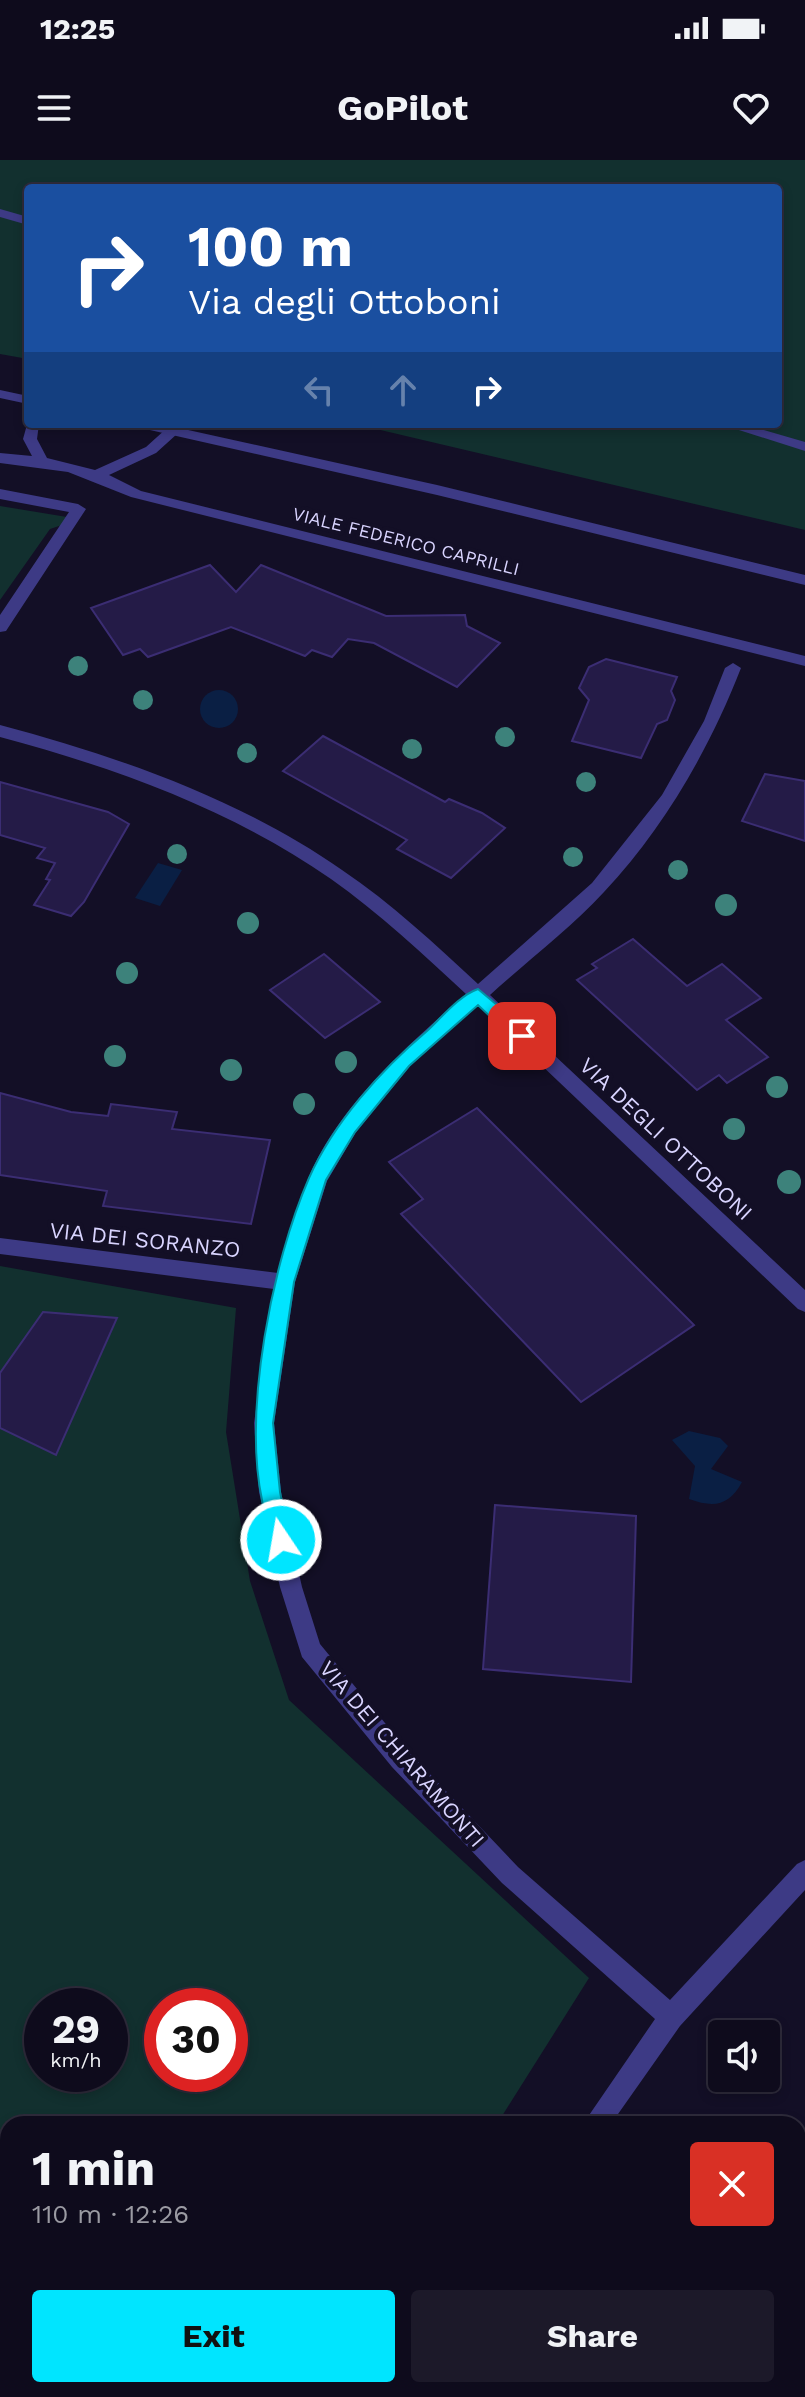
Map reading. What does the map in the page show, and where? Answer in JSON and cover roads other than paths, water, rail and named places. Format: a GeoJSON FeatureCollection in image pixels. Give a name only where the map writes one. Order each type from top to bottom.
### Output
{"type":"FeatureCollection","features":[{"type":"Feature","properties":{"kind":"street"},"geometry":{"type":"LineString","coordinates":[[0,213],[24,220]]}},
{"type":"Feature","properties":{"kind":"street"},"geometry":{"type":"LineString","coordinates":[[0,394],[24,399]]}},
{"type":"Feature","properties":{"kind":"street"},"geometry":{"type":"LineString","coordinates":[[31,428],[30,439],[41,460]]}},
{"type":"Feature","properties":{"kind":"street"},"geometry":{"type":"LineString","coordinates":[[159,428],[478,499],[805,580]]}},
{"type":"Feature","properties":{"kind":"street"},"geometry":{"type":"LineString","coordinates":[[741,428],[805,447]]}},
{"type":"Feature","properties":{"kind":"street"},"geometry":{"type":"LineString","coordinates":[[99,474],[151,450],[172,431]]}},
{"type":"Feature","properties":{"kind":"street","name":"VIALE FEDERICO CAPRILLI"},"geometry":{"type":"LineString","coordinates":[[0,458],[41,460],[99,474],[136,494],[805,661]]}},
{"type":"Feature","properties":{"kind":"street"},"geometry":{"type":"LineString","coordinates":[[0,494],[78,509],[0,627]]}},
{"type":"Feature","properties":{"kind":"street","name":"VIA DEI CHIARAMONTI"},"geometry":{"type":"LineString","coordinates":[[671,2017],[510,1875],[400,1759],[310,1650],[291,1587],[273,1506],[264,1423],[285,1282],[318,1179],[349,1127],[403,1061],[598,888],[660,811],[712,721],[733,668]]}},
{"type":"Feature","properties":{"kind":"street","name":"VIA DEGLI OTTOBONI"},"geometry":{"type":"LineString","coordinates":[[0,731],[59,746],[193,794],[309,856],[361,893],[478,995],[805,1303]]}},
{"type":"Feature","properties":{"kind":"street","name":"VIA DEI SORANZO"},"geometry":{"type":"LineString","coordinates":[[0,1246],[285,1282]]}},
{"type":"Feature","properties":{"kind":"street"},"geometry":{"type":"LineString","coordinates":[[602,2116],[671,2017],[805,1872]]}},
{"type":"Feature","properties":{"kind":"water"},"geometry":{"type":"Polygon","coordinates":[[[219,690],[232,696],[238,709],[232,722],[219,728],[206,722],[200,709],[206,696],[219,690]]]}},
{"type":"Feature","properties":{"kind":"water"},"geometry":{"type":"Polygon","coordinates":[[[158,863],[182,870],[160,906],[135,898],[158,863]]]}},
{"type":"Feature","properties":{"kind":"water"},"geometry":{"type":"Polygon","coordinates":[[[689,1431],[720,1438],[728,1446],[711,1469],[742,1482],[732,1496],[720,1503],[706,1504],[689,1499],[695,1466],[672,1440],[689,1431]]]}}]}
